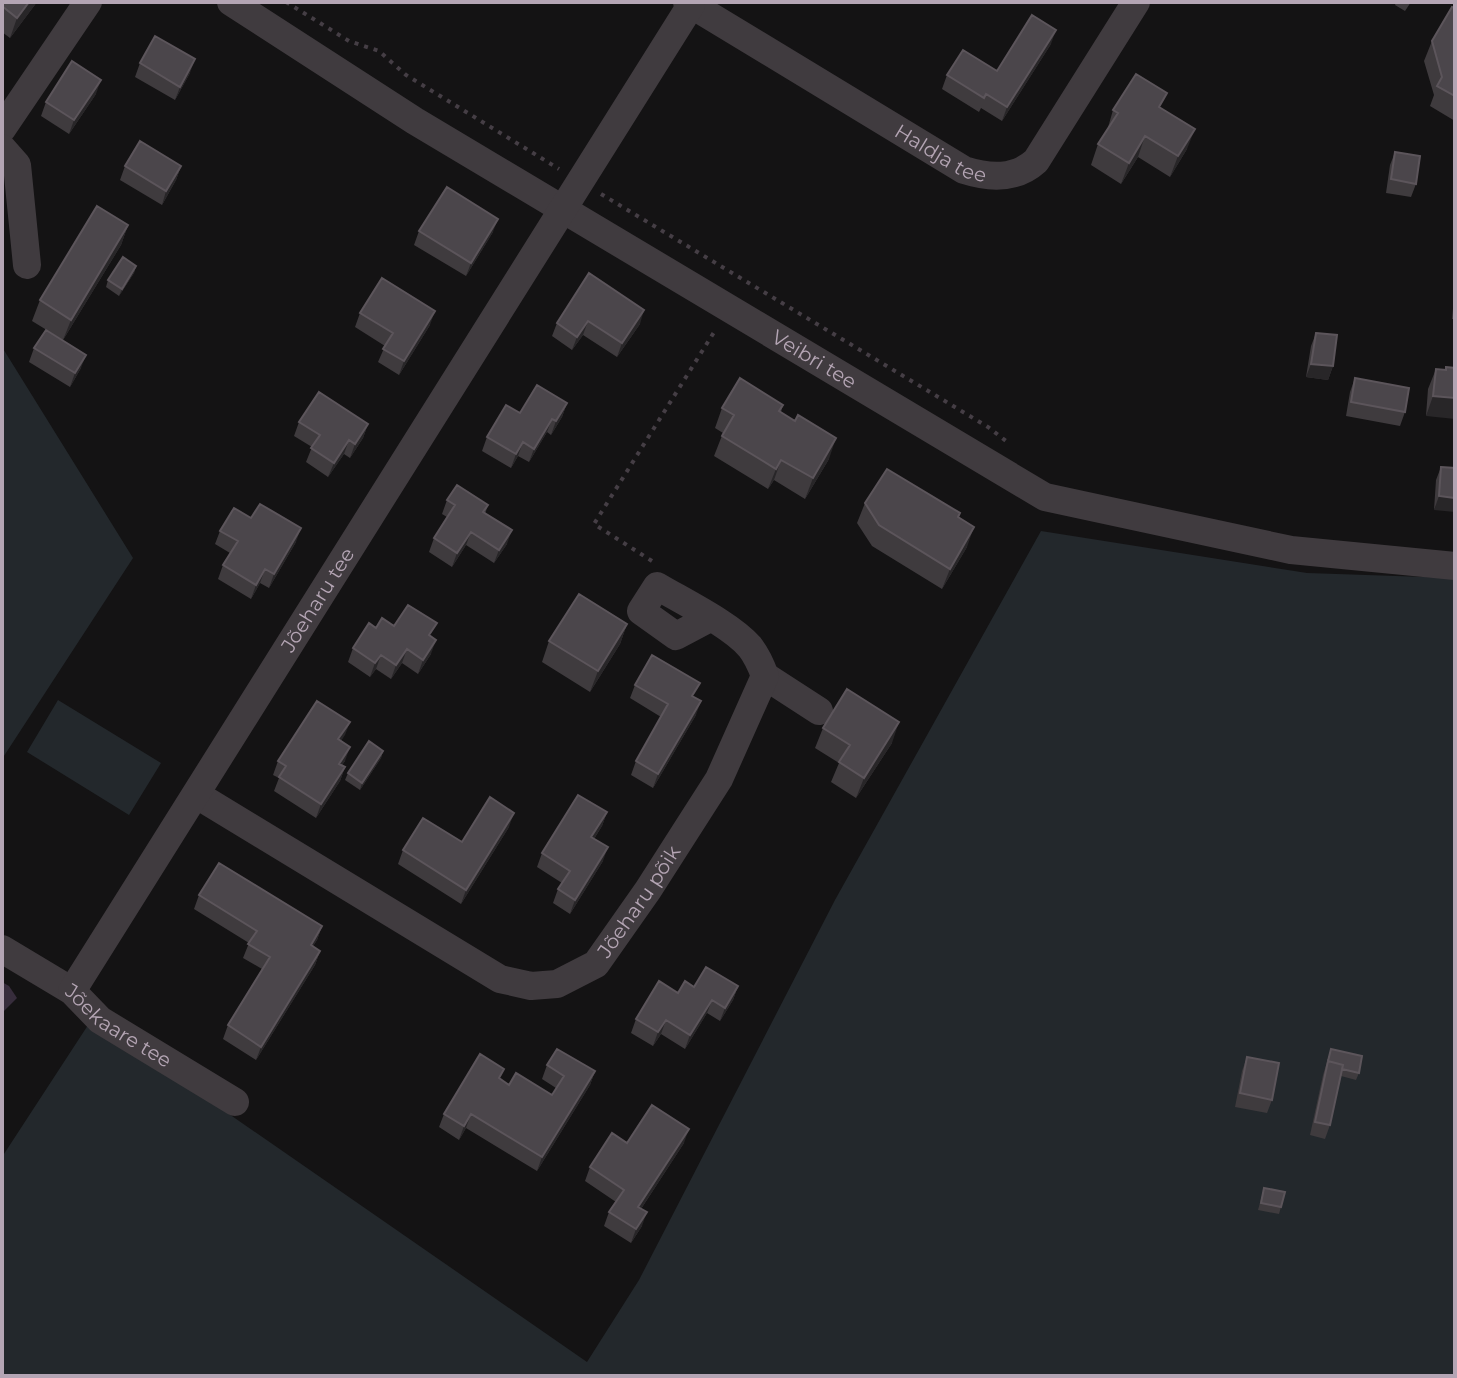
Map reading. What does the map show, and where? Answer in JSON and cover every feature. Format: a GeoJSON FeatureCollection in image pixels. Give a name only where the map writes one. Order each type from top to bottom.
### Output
{"type":"FeatureCollection","features":[{"type":"Feature","properties":{"kind":"street"},"geometry":{"type":"LineString","coordinates":[[2,129],[88,2]]}},
{"type":"Feature","properties":{"kind":"street","name":"Veibri tee"},"geometry":{"type":"LineString","coordinates":[[231,2],[415,121],[1045,497],[1291,550],[1455,566]]}},
{"type":"Feature","properties":{"kind":"street","name":"Haldja tee"},"geometry":{"type":"LineString","coordinates":[[563,209],[689,3],[964,170],[995,176],[1022,171],[1036,161],[1136,2]]}},
{"type":"Feature","properties":{"kind":"street"},"geometry":{"type":"LineString","coordinates":[[2,148],[17,165],[27,265]]}},
{"type":"Feature","properties":{"kind":"street","name":"Jõeharu tee"},"geometry":{"type":"LineString","coordinates":[[72,991],[563,209]]}},
{"type":"Feature","properties":{"kind":"street"},"geometry":{"type":"LineString","coordinates":[[710,618],[743,639],[760,661],[765,676],[819,711]]}},
{"type":"Feature","properties":{"kind":"street","name":"Jõeharu põik"},"geometry":{"type":"LineString","coordinates":[[197,795],[500,979],[531,986],[557,984],[596,964],[648,890],[719,779],[765,676]]}},
{"type":"Feature","properties":{"kind":"street","name":"Jõekaare tee"},"geometry":{"type":"LineString","coordinates":[[2,949],[72,991],[100,1020],[235,1102]]}},
{"type":"Feature","properties":{"kind":"path"},"geometry":{"type":"LineString","coordinates":[[286,2],[349,41],[379,51],[406,75],[988,427],[1004,438],[1013,450]]}},
{"type":"Feature","properties":{"kind":"path"},"geometry":{"type":"LineString","coordinates":[[652,561],[594,524],[720,323]]}},
{"type":"Feature","properties":{"kind":"shaded area"},"geometry":{"type":"Polygon","coordinates":[[[2,347],[133,558],[2,759],[2,347]]]}},
{"type":"Feature","properties":{"kind":"shaded area"},"geometry":{"type":"Polygon","coordinates":[[[1041,531],[1307,573],[1455,578],[1455,1376],[2,1376],[2,1157],[92,1019],[587,1362],[639,1280],[835,900],[1041,531]]]}},
{"type":"Feature","properties":{"kind":"shaded area"},"geometry":{"type":"Polygon","coordinates":[[[58,700],[161,763],[129,815],[27,752],[58,700]]]}},
{"type":"Feature","properties":{"kind":"shaded area"},"geometry":{"type":"Polygon","coordinates":[[[2,982],[17,998],[2,1013],[2,982]]]}},
{"type":"Feature","properties":{"kind":"building"},"geometry":{"type":"Polygon","coordinates":[[[2,2],[29,2],[17,18],[2,6],[2,2]]]}},
{"type":"Feature","properties":{"kind":"building"},"geometry":{"type":"Polygon","coordinates":[[[1452,7],[1455,8],[1455,96],[1437,86],[1442,77],[1432,41],[1452,7]]]}},
{"type":"Feature","properties":{"kind":"building"},"geometry":{"type":"Polygon","coordinates":[[[1032,15],[1056,30],[1007,107],[986,94],[984,98],[947,75],[963,50],[997,71],[1032,15]]]}},
{"type":"Feature","properties":{"kind":"building"},"geometry":{"type":"Polygon","coordinates":[[[155,36],[195,59],[180,87],[140,63],[155,36]]]}},
{"type":"Feature","properties":{"kind":"building"},"geometry":{"type":"Polygon","coordinates":[[[72,61],[101,80],[74,120],[46,102],[72,61]]]}},
{"type":"Feature","properties":{"kind":"building"},"geometry":{"type":"Polygon","coordinates":[[[1136,74],[1167,93],[1159,107],[1195,129],[1178,156],[1145,136],[1129,163],[1098,144],[1118,113],[1113,110],[1136,74]]]}},
{"type":"Feature","properties":{"kind":"building"},"geometry":{"type":"Polygon","coordinates":[[[140,141],[181,166],[166,191],[125,166],[140,141]]]}},
{"type":"Feature","properties":{"kind":"building"},"geometry":{"type":"Polygon","coordinates":[[[1395,152],[1420,156],[1416,184],[1391,179],[1395,152]]]}},
{"type":"Feature","properties":{"kind":"building"},"geometry":{"type":"Polygon","coordinates":[[[447,187],[498,219],[471,263],[419,231],[447,187]]]}},
{"type":"Feature","properties":{"kind":"building"},"geometry":{"type":"Polygon","coordinates":[[[97,206],[128,225],[71,320],[40,300],[97,206]]]}},
{"type":"Feature","properties":{"kind":"building"},"geometry":{"type":"Polygon","coordinates":[[[123,257],[136,266],[122,289],[108,280],[123,257]]]}},
{"type":"Feature","properties":{"kind":"building"},"geometry":{"type":"Polygon","coordinates":[[[589,273],[644,310],[622,343],[588,321],[577,337],[557,323],[589,273]]]}},
{"type":"Feature","properties":{"kind":"building"},"geometry":{"type":"Polygon","coordinates":[[[382,278],[435,311],[404,361],[383,349],[393,333],[360,313],[382,278]]]}},
{"type":"Feature","properties":{"kind":"building"},"geometry":{"type":"Polygon","coordinates":[[[46,330],[86,355],[75,373],[34,348],[46,330]]]}},
{"type":"Feature","properties":{"kind":"building"},"geometry":{"type":"Polygon","coordinates":[[[1316,333],[1337,335],[1333,366],[1311,364],[1316,333]]]}},
{"type":"Feature","properties":{"kind":"building"},"geometry":{"type":"Polygon","coordinates":[[[1446,367],[1455,368],[1455,398],[1433,396],[1436,369],[1446,370],[1446,367]]]}},
{"type":"Feature","properties":{"kind":"building"},"geometry":{"type":"Polygon","coordinates":[[[740,378],[783,405],[779,411],[795,421],[798,415],[836,438],[813,478],[781,460],[776,469],[722,436],[734,415],[722,408],[740,378]]]}},
{"type":"Feature","properties":{"kind":"building"},"geometry":{"type":"Polygon","coordinates":[[[1355,378],[1409,388],[1405,412],[1351,402],[1355,378]]]}},
{"type":"Feature","properties":{"kind":"building"},"geometry":{"type":"Polygon","coordinates":[[[537,385],[567,403],[556,421],[552,419],[534,449],[523,442],[516,454],[487,437],[506,405],[520,413],[537,385]]]}},
{"type":"Feature","properties":{"kind":"building"},"geometry":{"type":"Polygon","coordinates":[[[319,392],[368,424],[355,444],[349,440],[334,463],[311,448],[320,435],[299,422],[319,392]]]}},
{"type":"Feature","properties":{"kind":"building"},"geometry":{"type":"Polygon","coordinates":[[[1441,467],[1455,468],[1455,498],[1439,496],[1441,467]]]}},
{"type":"Feature","properties":{"kind":"building"},"geometry":{"type":"Polygon","coordinates":[[[887,469],[960,513],[958,517],[974,527],[950,569],[879,525],[865,503],[887,469]]]}},
{"type":"Feature","properties":{"kind":"building"},"geometry":{"type":"Polygon","coordinates":[[[457,485],[488,505],[483,512],[512,530],[499,550],[471,532],[457,553],[434,538],[455,505],[447,500],[457,485]]]}},
{"type":"Feature","properties":{"kind":"building"},"geometry":{"type":"Polygon","coordinates":[[[260,504],[301,528],[274,574],[265,569],[256,585],[223,565],[238,541],[220,531],[234,508],[251,518],[260,504]]]}},
{"type":"Feature","properties":{"kind":"building"},"geometry":{"type":"Polygon","coordinates":[[[579,594],[627,624],[598,671],[549,641],[579,594]]]}},
{"type":"Feature","properties":{"kind":"building"},"geometry":{"type":"Polygon","coordinates":[[[408,605],[437,623],[429,635],[436,640],[423,660],[407,649],[396,665],[381,655],[375,663],[353,648],[369,623],[376,628],[382,618],[394,626],[408,605]]]}},
{"type":"Feature","properties":{"kind":"building"},"geometry":{"type":"Polygon","coordinates":[[[652,655],[700,683],[692,696],[701,701],[658,774],[636,761],[668,704],[635,685],[652,655]]]}},
{"type":"Feature","properties":{"kind":"building"},"geometry":{"type":"Polygon","coordinates":[[[847,689],[899,722],[864,778],[839,762],[850,745],[823,728],[847,689]]]}},
{"type":"Feature","properties":{"kind":"building"},"geometry":{"type":"Polygon","coordinates":[[[317,701],[350,722],[338,739],[350,747],[339,764],[345,767],[321,804],[279,777],[286,766],[278,761],[317,701]]]}},
{"type":"Feature","properties":{"kind":"building"},"geometry":{"type":"Polygon","coordinates":[[[369,741],[383,751],[362,783],[348,773],[369,741]]]}},
{"type":"Feature","properties":{"kind":"building"},"geometry":{"type":"Polygon","coordinates":[[[578,795],[607,812],[591,837],[608,847],[575,900],[558,889],[570,871],[542,853],[578,795]]]}},
{"type":"Feature","properties":{"kind":"building"},"geometry":{"type":"Polygon","coordinates":[[[490,797],[514,813],[466,890],[403,850],[423,818],[462,842],[490,797]]]}},
{"type":"Feature","properties":{"kind":"building"},"geometry":{"type":"Polygon","coordinates":[[[219,863],[322,926],[311,945],[320,951],[261,1047],[228,1025],[270,957],[248,944],[257,931],[199,895],[219,863]]]}},
{"type":"Feature","properties":{"kind":"building"},"geometry":{"type":"Polygon","coordinates":[[[706,967],[738,986],[725,1008],[712,1000],[690,1035],[666,1020],[658,1032],[636,1019],[659,981],[678,993],[685,981],[694,987],[706,967]]]}},
{"type":"Feature","properties":{"kind":"building"},"geometry":{"type":"Polygon","coordinates":[[[557,1049],[595,1071],[542,1157],[471,1114],[464,1126],[444,1114],[480,1054],[504,1069],[499,1078],[509,1085],[516,1073],[552,1095],[564,1076],[547,1065],[557,1049]]]}},
{"type":"Feature","properties":{"kind":"building"},"geometry":{"type":"Polygon","coordinates":[[[1331,1049],[1362,1056],[1359,1073],[1342,1069],[1343,1065],[1328,1061],[1331,1049]]]}},
{"type":"Feature","properties":{"kind":"building"},"geometry":{"type":"Polygon","coordinates":[[[1247,1057],[1279,1063],[1272,1100],[1240,1093],[1247,1057]]]}},
{"type":"Feature","properties":{"kind":"building"},"geometry":{"type":"Polygon","coordinates":[[[1328,1061],[1343,1065],[1330,1125],[1315,1122],[1328,1061]]]}},
{"type":"Feature","properties":{"kind":"building"},"geometry":{"type":"Polygon","coordinates":[[[652,1105],[689,1129],[638,1207],[647,1212],[636,1229],[609,1212],[624,1190],[590,1167],[612,1133],[627,1143],[652,1105]]]}},
{"type":"Feature","properties":{"kind":"building"},"geometry":{"type":"Polygon","coordinates":[[[1264,1188],[1285,1192],[1281,1207],[1261,1203],[1264,1188]]]}}]}
